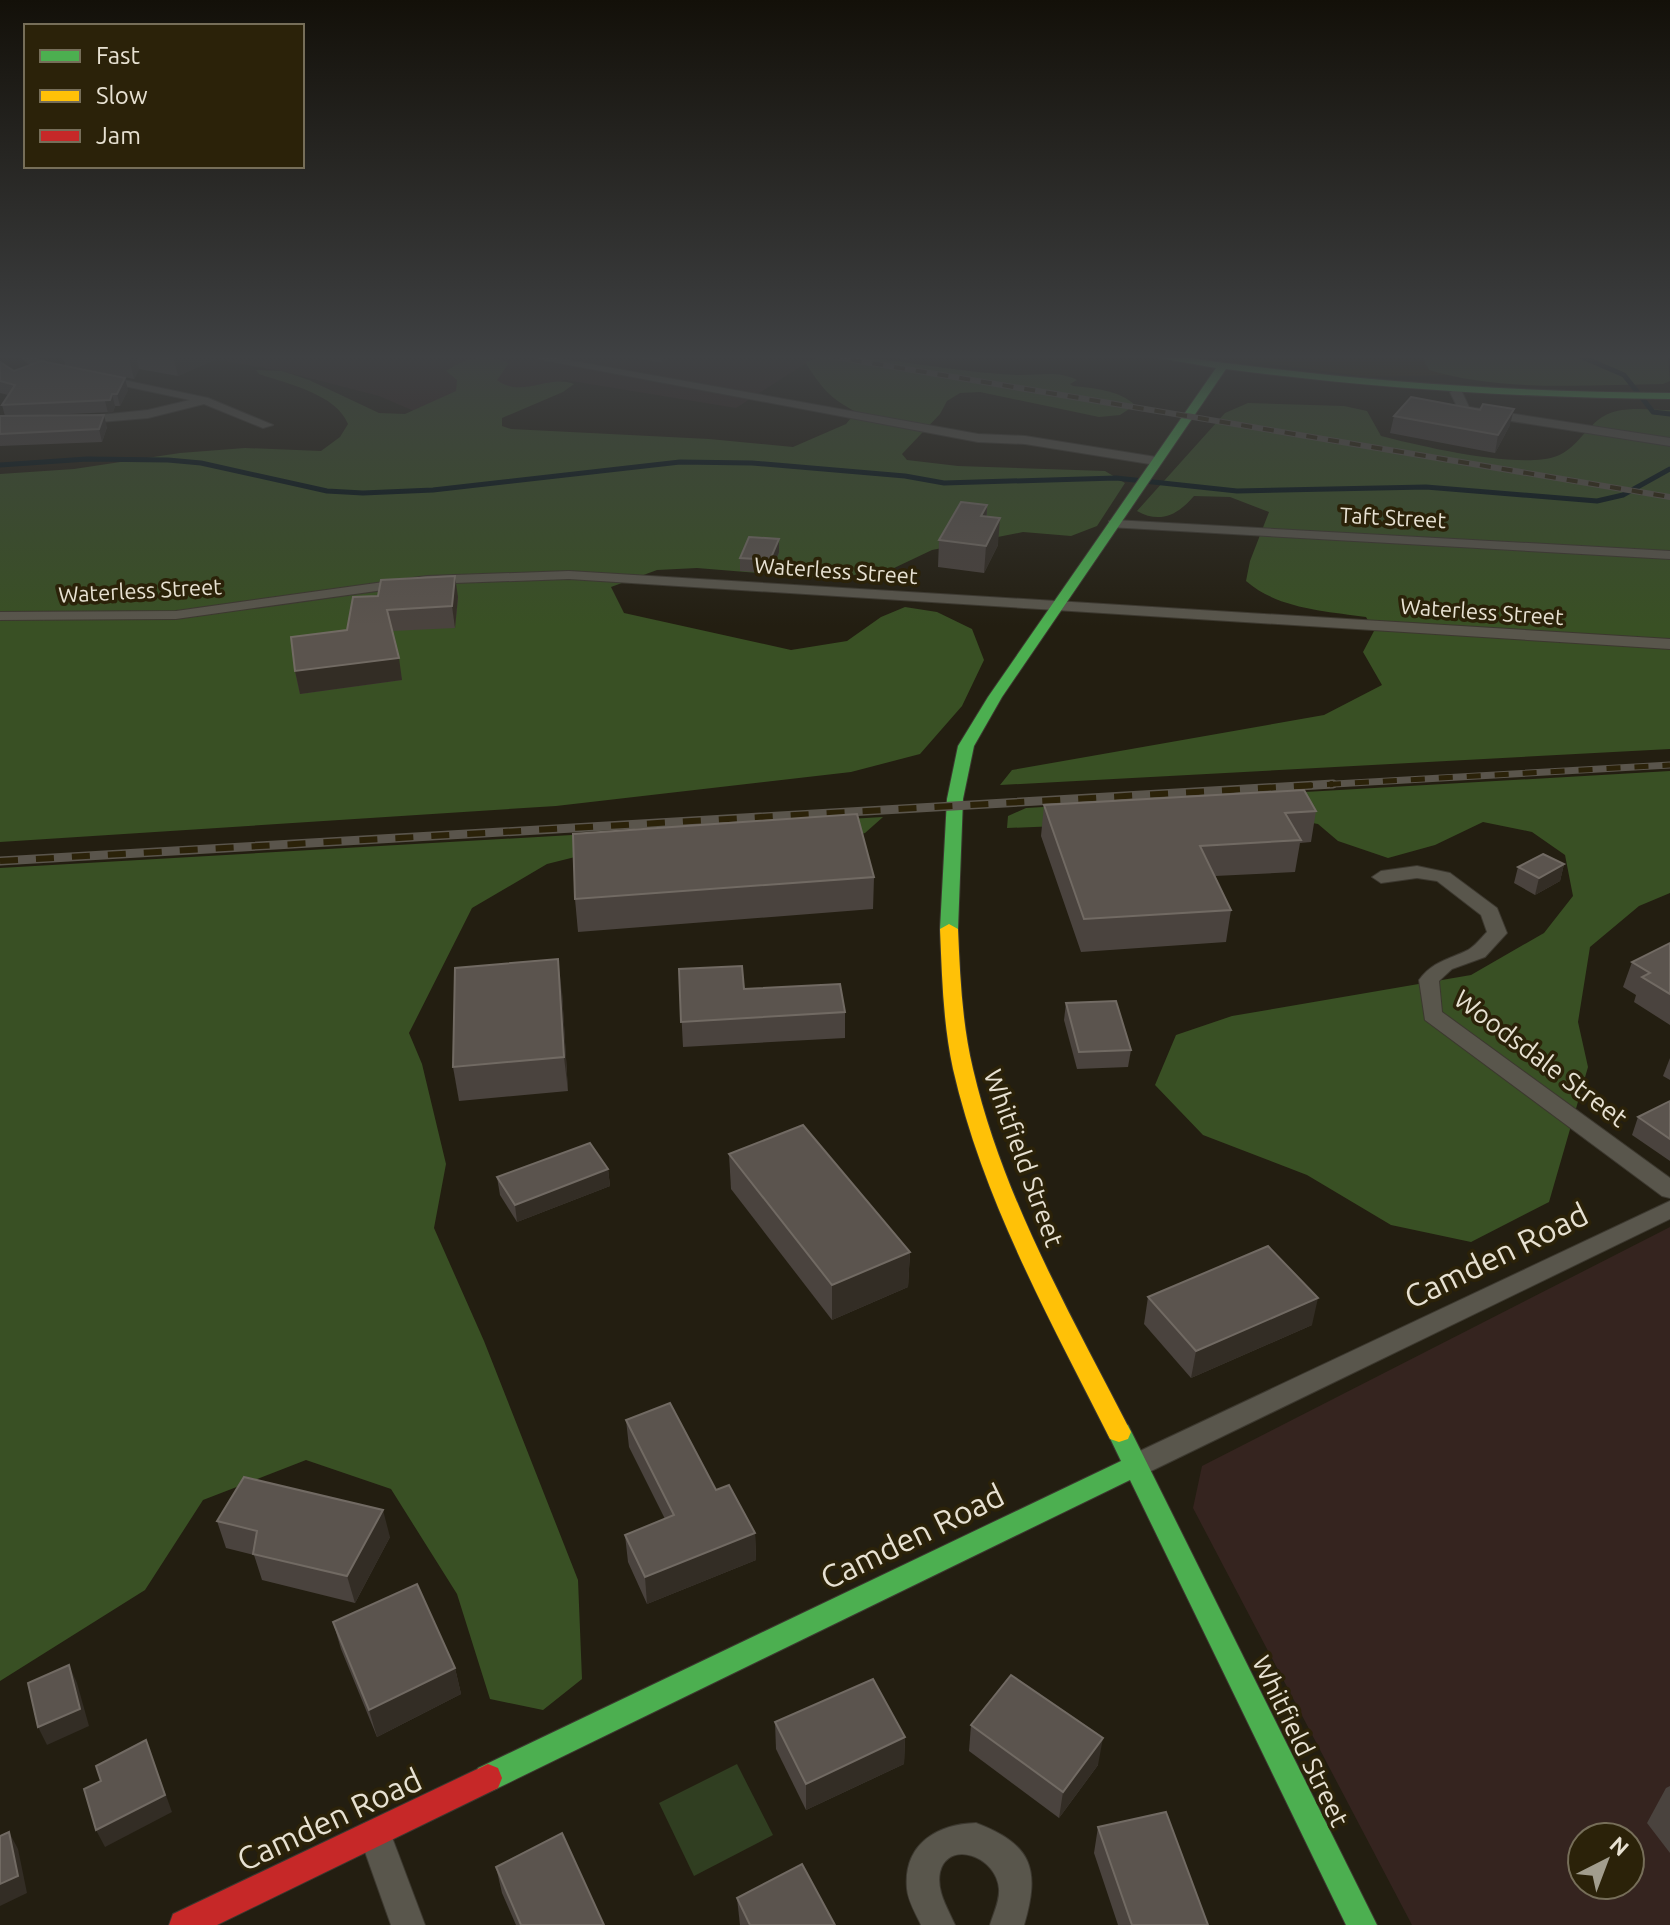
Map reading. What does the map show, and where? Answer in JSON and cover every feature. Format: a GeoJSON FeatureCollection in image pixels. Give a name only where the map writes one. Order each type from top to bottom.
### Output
{"type":"FeatureCollection","features":[{"type":"Feature","properties":{"kind":"main road","name":"Whitfield Street"},"geometry":{"type":"LineString","coordinates":[[1167,446],[995,697],[966,746],[955,799],[949,921],[950,985],[963,1068],[982,1135],[1031,1254],[1362,1925]]}},
{"type":"Feature","properties":{"kind":"main road","name":"Camden Road"},"geometry":{"type":"LineString","coordinates":[[184,1925],[1135,1466]]}},
{"type":"Feature","properties":{"kind":"street"},"geometry":{"type":"LineString","coordinates":[[1061,446],[1156,461]]}},
{"type":"Feature","properties":{"kind":"street","name":"Taft Street"},"geometry":{"type":"LineString","coordinates":[[1114,524],[1670,555]]}},
{"type":"Feature","properties":{"kind":"street","name":"Waterless Street"},"geometry":{"type":"LineString","coordinates":[[0,616],[176,615],[377,585],[523,575],[618,577],[1670,644]]}},
{"type":"Feature","properties":{"kind":"street","name":"Woodsdale Street"},"geometry":{"type":"LineString","coordinates":[[1381,877],[1417,872],[1443,877],[1490,912],[1497,933],[1478,953],[1445,965],[1429,980],[1432,1015],[1670,1190]]}},
{"type":"Feature","properties":{"kind":"street","name":"Camden Road"},"geometry":{"type":"LineString","coordinates":[[1135,1466],[1670,1209]]}},
{"type":"Feature","properties":{"kind":"street"},"geometry":{"type":"LineString","coordinates":[[375,1835],[408,1925]]}},
{"type":"Feature","properties":{"kind":"street"},"geometry":{"type":"LineString","coordinates":[[938,1925],[922,1895],[920,1878],[924,1864],[931,1851],[943,1843],[971,1837],[986,1841],[999,1850],[1015,1876],[1016,1891],[1007,1925]]}},
{"type":"Feature","properties":{"kind":"shaded area"},"geometry":{"type":"Polygon","coordinates":[[[1670,1227],[1670,1925],[1412,1925],[1193,1508],[1202,1466],[1670,1227]]]}},
{"type":"Feature","properties":{"kind":"green space"},"geometry":{"type":"Polygon","coordinates":[[[328,446],[910,446],[902,454],[907,460],[958,466],[1105,471],[1125,483],[1097,526],[1071,536],[1023,532],[932,550],[892,569],[830,579],[697,568],[657,570],[611,587],[624,613],[791,650],[847,641],[881,617],[905,607],[937,612],[972,629],[984,660],[962,706],[920,754],[851,772],[556,806],[0,842],[0,474],[74,469],[180,453],[245,448],[321,451],[328,446]]]}},
{"type":"Feature","properties":{"kind":"green space"},"geometry":{"type":"Polygon","coordinates":[[[1196,446],[1424,446],[1470,455],[1541,460],[1564,453],[1572,446],[1670,446],[1670,749],[1000,785],[1012,770],[1324,715],[1382,685],[1363,652],[1374,631],[1366,617],[1287,603],[1246,581],[1250,561],[1269,512],[1230,497],[1194,496],[1168,516],[1153,517],[1137,511],[1196,446]]]}},
{"type":"Feature","properties":{"kind":"green space"},"geometry":{"type":"Polygon","coordinates":[[[1670,771],[1670,893],[1639,906],[1590,947],[1578,1022],[1588,1067],[1549,1202],[1471,1242],[1391,1225],[1307,1175],[1203,1135],[1155,1085],[1176,1035],[1232,1016],[1471,975],[1544,933],[1573,896],[1565,855],[1532,832],[1483,822],[1435,845],[1388,858],[1338,841],[1318,824],[1279,817],[1007,828],[1008,816],[1026,808],[1670,771]]]}},
{"type":"Feature","properties":{"kind":"green space"},"geometry":{"type":"Polygon","coordinates":[[[883,817],[865,833],[846,838],[595,852],[547,864],[472,908],[409,1033],[422,1064],[446,1164],[434,1228],[484,1341],[578,1580],[582,1679],[543,1710],[490,1699],[457,1594],[391,1489],[306,1460],[203,1500],[145,1590],[0,1681],[0,868],[883,817]]]}},
{"type":"Feature","properties":{"kind":"green space"},"geometry":{"type":"Polygon","coordinates":[[[737,1764],[773,1835],[694,1876],[659,1803],[737,1764]]]}},
{"type":"Feature","properties":{"kind":"building"},"geometry":{"type":"Polygon","coordinates":[[[961,502],[987,505],[981,516],[1000,518],[986,546],[939,540],[961,502]]]}},
{"type":"Feature","properties":{"kind":"building"},"geometry":{"type":"Polygon","coordinates":[[[749,537],[779,539],[770,560],[740,558],[749,537]]]}},
{"type":"Feature","properties":{"kind":"building"},"geometry":{"type":"Polygon","coordinates":[[[455,576],[452,606],[387,610],[399,658],[295,671],[291,637],[347,630],[353,597],[378,596],[381,580],[455,576]]]}},
{"type":"Feature","properties":{"kind":"building"},"geometry":{"type":"Polygon","coordinates":[[[1304,790],[1316,811],[1285,813],[1301,840],[1200,846],[1231,910],[1084,919],[1044,805],[1304,790]]]}},
{"type":"Feature","properties":{"kind":"building"},"geometry":{"type":"Polygon","coordinates":[[[857,814],[874,877],[575,899],[573,834],[857,814]]]}},
{"type":"Feature","properties":{"kind":"building"},"geometry":{"type":"Polygon","coordinates":[[[1543,854],[1564,864],[1539,878],[1518,867],[1543,854]]]}},
{"type":"Feature","properties":{"kind":"building"},"geometry":{"type":"Polygon","coordinates":[[[1670,943],[1670,994],[1642,977],[1650,973],[1632,962],[1670,943]]]}},
{"type":"Feature","properties":{"kind":"building"},"geometry":{"type":"Polygon","coordinates":[[[558,959],[564,1057],[453,1067],[455,968],[558,959]]]}},
{"type":"Feature","properties":{"kind":"building"},"geometry":{"type":"Polygon","coordinates":[[[742,966],[744,989],[840,984],[845,1012],[681,1022],[679,969],[742,966]]]}},
{"type":"Feature","properties":{"kind":"building"},"geometry":{"type":"Polygon","coordinates":[[[1116,1001],[1131,1050],[1079,1052],[1066,1003],[1116,1001]]]}},
{"type":"Feature","properties":{"kind":"building"},"geometry":{"type":"Polygon","coordinates":[[[1670,1101],[1670,1139],[1638,1117],[1670,1101]]]}},
{"type":"Feature","properties":{"kind":"building"},"geometry":{"type":"Polygon","coordinates":[[[803,1125],[910,1252],[832,1285],[729,1154],[803,1125]]]}},
{"type":"Feature","properties":{"kind":"building"},"geometry":{"type":"Polygon","coordinates":[[[590,1143],[608,1169],[515,1205],[497,1177],[590,1143]]]}},
{"type":"Feature","properties":{"kind":"building"},"geometry":{"type":"Polygon","coordinates":[[[1268,1246],[1318,1298],[1196,1351],[1148,1297],[1268,1246]]]}},
{"type":"Feature","properties":{"kind":"building"},"geometry":{"type":"Polygon","coordinates":[[[670,1403],[716,1490],[729,1485],[755,1533],[645,1577],[625,1535],[674,1515],[626,1420],[670,1403]]]}},
{"type":"Feature","properties":{"kind":"building"},"geometry":{"type":"Polygon","coordinates":[[[244,1477],[383,1510],[347,1576],[253,1554],[257,1531],[217,1521],[244,1477]]]}},
{"type":"Feature","properties":{"kind":"building"},"geometry":{"type":"Polygon","coordinates":[[[417,1584],[455,1668],[369,1710],[333,1622],[417,1584]]]}},
{"type":"Feature","properties":{"kind":"building"},"geometry":{"type":"Polygon","coordinates":[[[69,1665],[80,1709],[38,1727],[28,1683],[69,1665]]]}},
{"type":"Feature","properties":{"kind":"building"},"geometry":{"type":"Polygon","coordinates":[[[1011,1675],[1103,1738],[1063,1792],[971,1725],[1011,1675]]]}},
{"type":"Feature","properties":{"kind":"building"},"geometry":{"type":"Polygon","coordinates":[[[873,1679],[905,1737],[806,1784],[775,1722],[873,1679]]]}},
{"type":"Feature","properties":{"kind":"building"},"geometry":{"type":"Polygon","coordinates":[[[146,1740],[165,1795],[96,1830],[84,1789],[101,1781],[96,1766],[146,1740]]]}},
{"type":"Feature","properties":{"kind":"building"},"geometry":{"type":"Polygon","coordinates":[[[1166,1812],[1208,1925],[1132,1925],[1098,1827],[1166,1812]]]}},
{"type":"Feature","properties":{"kind":"building"},"geometry":{"type":"Polygon","coordinates":[[[9,1832],[18,1876],[0,1884],[0,1836],[9,1832]]]}},
{"type":"Feature","properties":{"kind":"building"},"geometry":{"type":"Polygon","coordinates":[[[562,1833],[604,1925],[521,1925],[496,1867],[562,1833]]]}},
{"type":"Feature","properties":{"kind":"building"},"geometry":{"type":"Polygon","coordinates":[[[802,1864],[835,1925],[750,1925],[737,1898],[802,1864]]]}},
{"type":"Feature","properties":{"kind":"waterway"},"geometry":{"type":"LineString","coordinates":[[0,465],[87,459],[168,460],[201,463],[327,491],[363,493],[433,490],[680,462],[752,463],[905,476],[944,483],[1116,478],[1237,491],[1426,487],[1597,501],[1623,495],[1670,469]]}},
{"type":"Feature","properties":{"kind":"railway"},"geometry":{"type":"LineString","coordinates":[[1365,446],[1670,497]]}},
{"type":"Feature","properties":{"kind":"railway"},"geometry":{"type":"LineString","coordinates":[[1299,786],[1670,765]]}},
{"type":"Feature","properties":{"kind":"railway"},"geometry":{"type":"LineString","coordinates":[[0,861],[1333,784]]}},
{"type":"Feature","properties":{"kind":"traffic: fast"},"geometry":{"type":"LineString","coordinates":[[949,929],[955,799],[966,746],[995,697],[1168,446]]}},
{"type":"Feature","properties":{"kind":"traffic: fast"},"geometry":{"type":"LineString","coordinates":[[1119,1432],[1362,1925]]}},
{"type":"Feature","properties":{"kind":"traffic: fast"},"geometry":{"type":"LineString","coordinates":[[488,1778],[1135,1466]]}},
{"type":"Feature","properties":{"kind":"traffic: slow"},"geometry":{"type":"LineString","coordinates":[[949,929],[953,998],[963,1068],[990,1161],[1030,1254],[1119,1432]]}},
{"type":"Feature","properties":{"kind":"traffic: jam"},"geometry":{"type":"LineString","coordinates":[[184,1925],[488,1778]]}}]}
